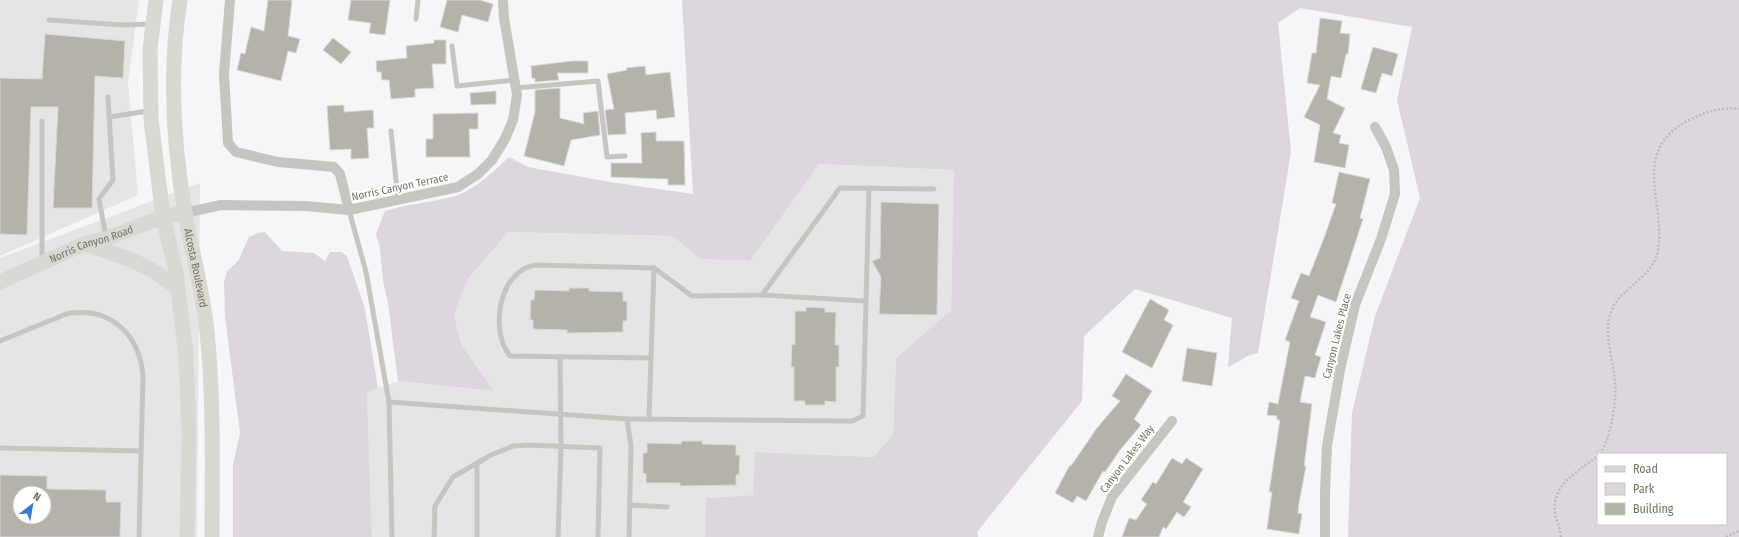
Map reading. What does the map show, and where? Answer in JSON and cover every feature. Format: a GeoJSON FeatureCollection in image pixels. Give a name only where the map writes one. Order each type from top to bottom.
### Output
{"type":"FeatureCollection","features":[{"type":"Feature","properties":{"kind":"main road","name":"Alcosta Boulevard"},"geometry":{"type":"LineString","coordinates":[[156,0],[150,48],[151,110],[163,217],[176,272],[187,380],[189,434],[187,537]]}},
{"type":"Feature","properties":{"kind":"main road","name":"Alcosta Boulevard"},"geometry":{"type":"LineString","coordinates":[[180,0],[173,82],[185,213],[199,274],[210,363],[213,403],[212,537]]}},
{"type":"Feature","properties":{"kind":"main road","name":"Norris Canyon Road"},"geometry":{"type":"LineString","coordinates":[[0,282],[84,244],[107,238],[163,217],[185,213]]}},
{"type":"Feature","properties":{"kind":"main road"},"geometry":{"type":"LineString","coordinates":[[84,244],[137,261],[167,280],[178,289]]}},
{"type":"Feature","properties":{"kind":"street"},"geometry":{"type":"LineString","coordinates":[[230,0],[224,74],[228,143],[236,152],[278,162],[334,167],[340,174],[349,210]]}},
{"type":"Feature","properties":{"kind":"street","name":"Norris Canyon Terrace"},"geometry":{"type":"LineString","coordinates":[[185,213],[221,205],[305,206],[349,210],[458,187],[478,174],[492,160],[506,139],[513,120],[515,84],[504,18],[504,0]]}},
{"type":"Feature","properties":{"kind":"street","name":"Canyon Lakes Place"},"geometry":{"type":"LineString","coordinates":[[1325,537],[1327,446],[1340,370],[1355,305],[1381,239],[1395,194],[1394,170],[1386,147],[1375,127]]}},
{"type":"Feature","properties":{"kind":"street","name":"Canyon Lakes Way"},"geometry":{"type":"LineString","coordinates":[[1098,537],[1112,497],[1172,421]]}},
{"type":"Feature","properties":{"kind":"lane"},"geometry":{"type":"LineString","coordinates":[[416,19],[418,0]]}},
{"type":"Feature","properties":{"kind":"lane"},"geometry":{"type":"LineString","coordinates":[[49,20],[123,25],[152,24]]}},
{"type":"Feature","properties":{"kind":"lane"},"geometry":{"type":"LineString","coordinates":[[452,46],[457,86],[598,82],[607,157],[625,156]]}},
{"type":"Feature","properties":{"kind":"lane"},"geometry":{"type":"LineString","coordinates":[[107,238],[99,199],[113,180],[108,97]]}},
{"type":"Feature","properties":{"kind":"lane"},"geometry":{"type":"LineString","coordinates":[[110,117],[151,110]]}},
{"type":"Feature","properties":{"kind":"lane"},"geometry":{"type":"LineString","coordinates":[[42,121],[42,263]]}},
{"type":"Feature","properties":{"kind":"lane"},"geometry":{"type":"LineString","coordinates":[[391,131],[398,200]]}},
{"type":"Feature","properties":{"kind":"lane"},"geometry":{"type":"LineString","coordinates":[[762,295],[840,188],[934,190]]}},
{"type":"Feature","properties":{"kind":"lane"},"geometry":{"type":"LineString","coordinates":[[389,402],[627,419],[852,421],[859,418],[862,416],[869,188]]}},
{"type":"Feature","properties":{"kind":"lane"},"geometry":{"type":"LineString","coordinates":[[349,210],[366,272],[389,402],[392,537]]}},
{"type":"Feature","properties":{"kind":"lane"},"geometry":{"type":"LineString","coordinates":[[651,358],[560,358],[510,356],[505,350],[498,328],[503,295],[518,271],[525,267],[536,265],[654,268],[692,296],[762,295],[865,301]]}},
{"type":"Feature","properties":{"kind":"lane"},"geometry":{"type":"LineString","coordinates":[[649,418],[654,268]]}},
{"type":"Feature","properties":{"kind":"lane"},"geometry":{"type":"LineString","coordinates":[[0,341],[71,312],[89,313],[108,318],[123,329],[135,343],[142,359],[139,537]]}},
{"type":"Feature","properties":{"kind":"lane"},"geometry":{"type":"LineString","coordinates":[[558,537],[561,447],[559,414],[560,358]]}},
{"type":"Feature","properties":{"kind":"lane"},"geometry":{"type":"LineString","coordinates":[[627,419],[631,446],[629,537]]}},
{"type":"Feature","properties":{"kind":"lane"},"geometry":{"type":"LineString","coordinates":[[434,537],[435,506],[453,477],[491,454],[513,446],[600,448],[598,537]]}},
{"type":"Feature","properties":{"kind":"lane"},"geometry":{"type":"LineString","coordinates":[[0,448],[141,451]]}},
{"type":"Feature","properties":{"kind":"lane"},"geometry":{"type":"LineString","coordinates":[[477,463],[477,537]]}},
{"type":"Feature","properties":{"kind":"lane"},"geometry":{"type":"LineString","coordinates":[[630,505],[667,507]]}},
{"type":"Feature","properties":{"kind":"path"},"geometry":{"type":"LineString","coordinates":[[1600,453],[1606,444],[1613,412],[1615,382],[1609,332],[1611,312],[1620,298],[1645,275],[1653,263],[1658,251],[1659,230],[1653,179],[1656,153],[1667,137],[1681,124],[1697,116],[1724,108],[1739,109]]}},
{"type":"Feature","properties":{"kind":"path"},"geometry":{"type":"LineString","coordinates":[[1562,537],[1555,512],[1557,494],[1560,487],[1597,457]]}},
{"type":"Feature","properties":{"kind":"path"},"geometry":{"type":"LineString","coordinates":[[1726,537],[1739,532]]}},
{"type":"Feature","properties":{"kind":"shaded area"},"geometry":{"type":"Polygon","coordinates":[[[0,0],[139,0],[128,83],[138,195],[0,256],[0,0]]]}},
{"type":"Feature","properties":{"kind":"shaded area"},"geometry":{"type":"Polygon","coordinates":[[[819,164],[954,170],[951,310],[896,358],[893,434],[874,457],[755,452],[753,495],[706,498],[705,537],[372,537],[367,392],[398,381],[494,391],[461,344],[454,314],[468,279],[508,232],[672,236],[701,259],[750,261],[819,164]]]}},
{"type":"Feature","properties":{"kind":"shaded area"},"geometry":{"type":"Polygon","coordinates":[[[200,183],[197,537],[0,537],[0,258],[200,183]]]}},
{"type":"Feature","properties":{"kind":"green space"},"geometry":{"type":"Polygon","coordinates":[[[682,0],[1739,0],[1739,537],[1348,537],[1352,413],[1375,316],[1420,198],[1397,100],[1412,27],[1300,8],[1278,23],[1291,152],[1258,353],[1246,357],[1228,367],[1232,318],[1135,289],[1084,336],[1082,401],[977,532],[978,537],[705,537],[706,498],[753,495],[755,452],[874,457],[893,434],[896,358],[951,310],[954,170],[819,164],[750,261],[701,259],[672,236],[508,232],[468,279],[454,314],[461,344],[494,391],[398,381],[388,303],[383,281],[380,248],[376,234],[385,211],[443,199],[467,191],[482,181],[509,157],[528,167],[610,182],[693,194],[682,0]]]}},
{"type":"Feature","properties":{"kind":"green space"},"geometry":{"type":"Polygon","coordinates":[[[265,232],[282,251],[314,253],[325,261],[330,252],[341,252],[347,256],[365,309],[378,388],[367,392],[372,537],[233,537],[233,465],[240,433],[225,317],[224,282],[227,271],[238,261],[249,237],[265,232]]]}},
{"type":"Feature","properties":{"kind":"building"},"geometry":{"type":"Polygon","coordinates":[[[268,0],[292,0],[288,36],[300,39],[296,53],[288,51],[281,81],[237,70],[241,53],[245,54],[251,27],[264,31],[268,0]]]}},
{"type":"Feature","properties":{"kind":"building"},"geometry":{"type":"Polygon","coordinates":[[[351,0],[390,0],[385,35],[369,33],[371,23],[348,20],[351,0]]]}},
{"type":"Feature","properties":{"kind":"building"},"geometry":{"type":"Polygon","coordinates":[[[447,0],[480,0],[493,4],[488,22],[462,15],[458,32],[440,27],[447,0]]]}},
{"type":"Feature","properties":{"kind":"building"},"geometry":{"type":"Polygon","coordinates":[[[1320,18],[1342,21],[1340,33],[1350,34],[1348,54],[1346,54],[1341,78],[1331,76],[1327,99],[1345,108],[1333,133],[1341,135],[1339,143],[1349,145],[1345,168],[1314,162],[1320,125],[1304,117],[1320,85],[1307,83],[1312,53],[1316,53],[1320,18]]]}},
{"type":"Feature","properties":{"kind":"building"},"geometry":{"type":"Polygon","coordinates":[[[45,34],[125,41],[123,78],[95,76],[92,208],[53,208],[58,107],[31,107],[27,235],[0,234],[0,78],[42,79],[45,34]]]}},
{"type":"Feature","properties":{"kind":"building"},"geometry":{"type":"Polygon","coordinates":[[[333,38],[351,52],[341,64],[323,50],[333,38]]]}},
{"type":"Feature","properties":{"kind":"building"},"geometry":{"type":"Polygon","coordinates":[[[434,40],[446,40],[446,64],[432,64],[434,88],[415,89],[415,97],[391,99],[389,80],[382,80],[381,72],[377,72],[376,61],[407,58],[406,46],[434,43],[434,40]]]}},
{"type":"Feature","properties":{"kind":"building"},"geometry":{"type":"Polygon","coordinates":[[[1373,47],[1398,54],[1392,76],[1382,73],[1376,93],[1361,89],[1373,47]]]}},
{"type":"Feature","properties":{"kind":"building"},"geometry":{"type":"Polygon","coordinates":[[[572,61],[588,61],[588,73],[557,73],[559,80],[535,82],[535,78],[532,79],[531,66],[572,61]]]}},
{"type":"Feature","properties":{"kind":"building"},"geometry":{"type":"Polygon","coordinates":[[[645,66],[646,75],[670,72],[675,117],[657,119],[656,110],[625,113],[626,134],[608,135],[605,110],[614,109],[607,74],[627,70],[626,68],[645,66]]]}},
{"type":"Feature","properties":{"kind":"building"},"geometry":{"type":"Polygon","coordinates":[[[560,88],[560,118],[584,124],[583,113],[598,111],[600,135],[571,140],[564,166],[524,156],[535,112],[535,90],[560,88]]]}},
{"type":"Feature","properties":{"kind":"building"},"geometry":{"type":"Polygon","coordinates":[[[496,91],[496,104],[471,105],[470,93],[496,91]]]}},
{"type":"Feature","properties":{"kind":"building"},"geometry":{"type":"Polygon","coordinates":[[[344,105],[344,112],[373,110],[374,128],[367,128],[369,158],[351,159],[351,149],[330,150],[327,106],[344,105]]]}},
{"type":"Feature","properties":{"kind":"building"},"geometry":{"type":"Polygon","coordinates":[[[478,113],[478,129],[469,129],[470,157],[426,157],[426,139],[433,139],[433,114],[478,113]]]}},
{"type":"Feature","properties":{"kind":"building"},"geometry":{"type":"Polygon","coordinates":[[[656,132],[656,141],[684,141],[685,185],[668,185],[668,179],[611,177],[611,163],[642,163],[641,133],[656,132]]]}},
{"type":"Feature","properties":{"kind":"building"},"geometry":{"type":"Polygon","coordinates":[[[1339,172],[1370,179],[1360,218],[1363,219],[1336,302],[1318,295],[1310,317],[1326,322],[1315,355],[1321,357],[1315,378],[1305,376],[1300,402],[1312,404],[1304,466],[1306,466],[1298,513],[1302,514],[1299,534],[1267,529],[1272,492],[1269,492],[1280,420],[1277,420],[1277,416],[1267,415],[1269,402],[1278,404],[1290,342],[1285,340],[1299,301],[1291,298],[1301,273],[1309,276],[1324,238],[1336,204],[1332,203],[1339,172]]]}},
{"type":"Feature","properties":{"kind":"building"},"geometry":{"type":"Polygon","coordinates":[[[881,202],[939,204],[937,315],[879,314],[881,277],[872,261],[880,258],[881,202]]]}},
{"type":"Feature","properties":{"kind":"building"},"geometry":{"type":"Polygon","coordinates":[[[569,288],[589,288],[589,291],[623,292],[623,301],[627,301],[627,321],[623,321],[623,332],[567,333],[567,330],[533,329],[533,320],[530,320],[531,300],[534,300],[535,290],[569,291],[569,288]]]}},
{"type":"Feature","properties":{"kind":"building"},"geometry":{"type":"Polygon","coordinates":[[[1150,299],[1169,310],[1164,320],[1173,325],[1152,368],[1122,352],[1150,299]]]}},
{"type":"Feature","properties":{"kind":"building"},"geometry":{"type":"Polygon","coordinates":[[[806,307],[825,308],[825,312],[836,312],[835,345],[839,345],[839,367],[836,367],[836,402],[825,401],[825,405],[805,405],[805,401],[794,401],[794,367],[791,367],[792,344],[795,345],[795,311],[806,311],[806,307]]]}},
{"type":"Feature","properties":{"kind":"building"},"geometry":{"type":"Polygon","coordinates":[[[1187,348],[1217,353],[1212,386],[1182,381],[1187,348]]]}},
{"type":"Feature","properties":{"kind":"building"},"geometry":{"type":"Polygon","coordinates":[[[1126,374],[1152,391],[1134,419],[1141,425],[1120,450],[1105,472],[1103,471],[1086,501],[1077,496],[1073,503],[1055,493],[1070,465],[1071,466],[1097,428],[1120,401],[1112,396],[1126,374]]]}},
{"type":"Feature","properties":{"kind":"building"},"geometry":{"type":"Polygon","coordinates":[[[682,441],[702,441],[702,444],[736,445],[736,455],[740,455],[739,475],[736,475],[736,485],[680,486],[680,483],[646,483],[646,474],[643,473],[643,453],[647,453],[647,443],[681,444],[682,441]]]}},
{"type":"Feature","properties":{"kind":"building"},"geometry":{"type":"Polygon","coordinates":[[[1172,458],[1182,464],[1186,458],[1203,469],[1183,502],[1191,507],[1184,517],[1177,512],[1166,529],[1163,527],[1159,537],[1122,537],[1129,518],[1136,520],[1147,504],[1141,500],[1153,482],[1156,484],[1172,458]]]}},
{"type":"Feature","properties":{"kind":"building"},"geometry":{"type":"Polygon","coordinates":[[[0,475],[47,476],[47,485],[12,485],[12,525],[52,525],[52,489],[106,490],[106,502],[121,502],[120,537],[0,537],[0,475]]]}}]}
